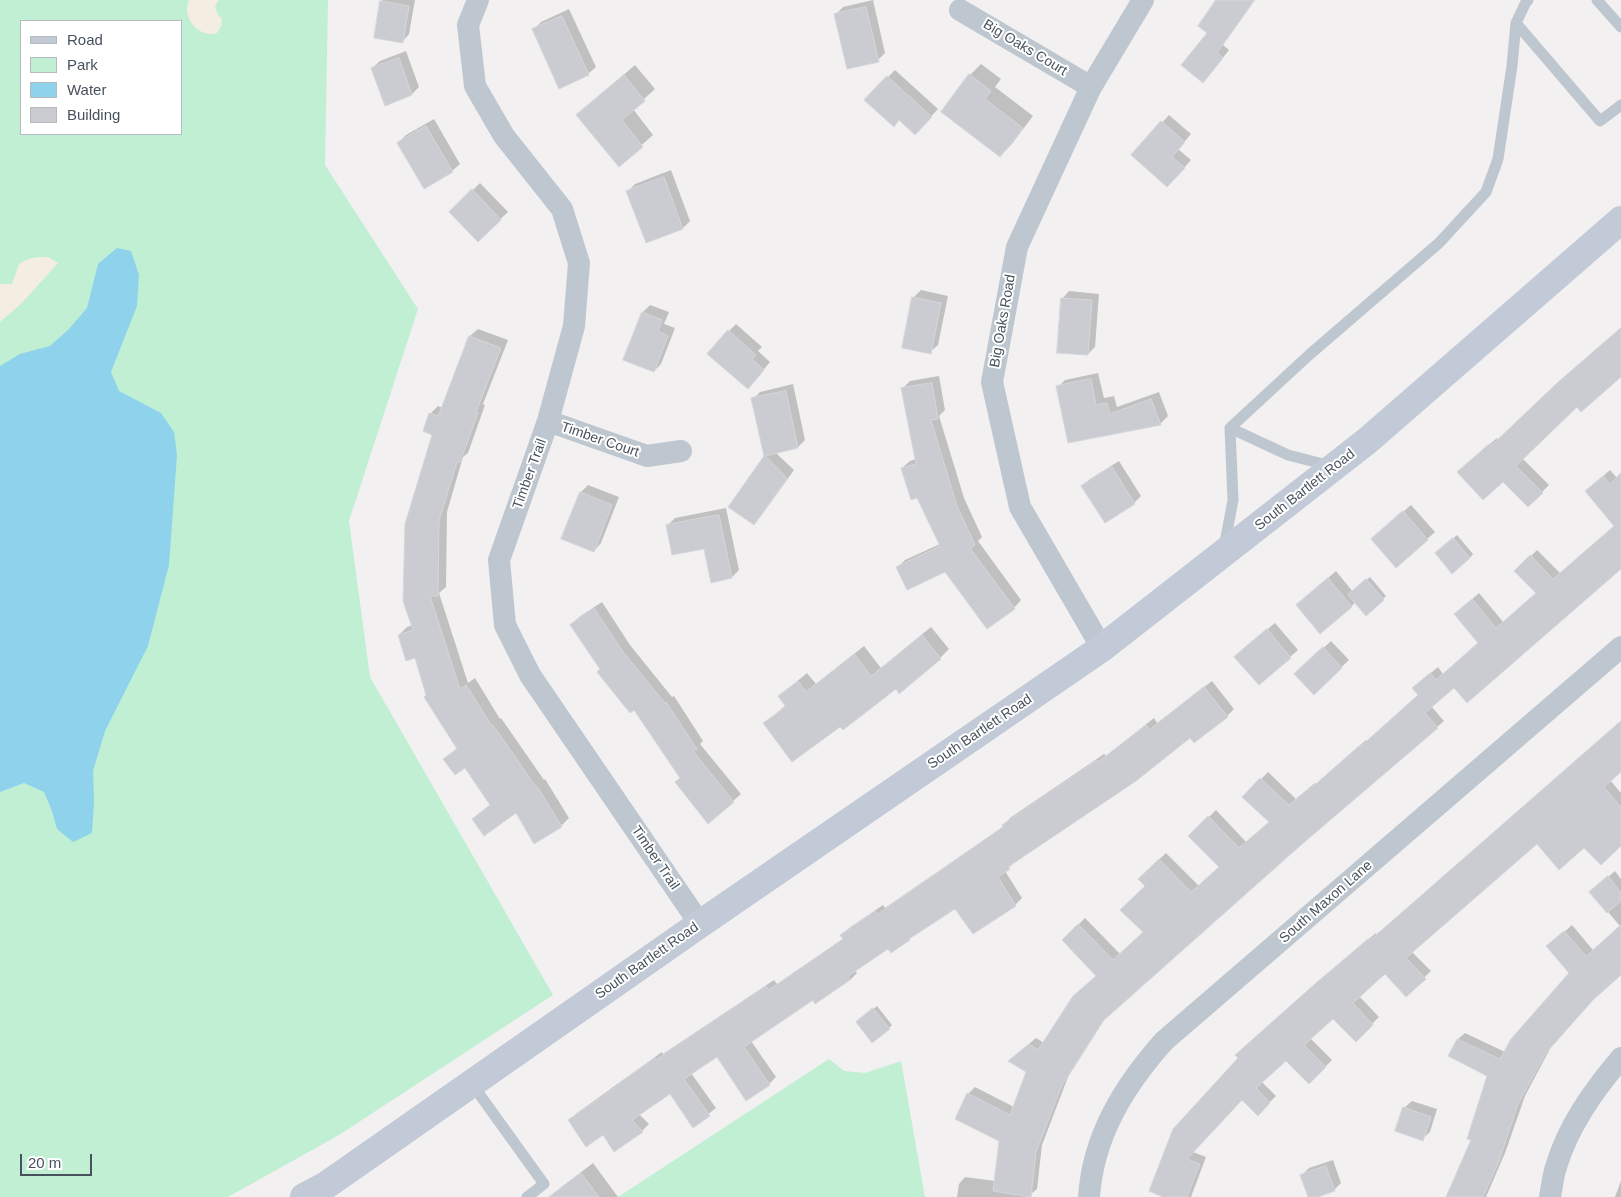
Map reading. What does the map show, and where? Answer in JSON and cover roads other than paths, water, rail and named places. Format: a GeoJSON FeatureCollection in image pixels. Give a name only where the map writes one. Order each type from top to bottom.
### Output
{"type":"FeatureCollection","features":[{"type":"Feature","properties":{"kind":"main road","name":"South Bartlett Road"},"geometry":{"type":"LineString","coordinates":[[322,1193],[472,1084],[700,924],[1102,648],[1368,441],[1621,220]]}},
{"type":"Feature","properties":{"kind":"street","name":"Timber Trail"},"geometry":{"type":"LineString","coordinates":[[478,0],[468,26],[475,86],[504,136],[562,209],[579,263],[574,326],[548,421],[499,560],[505,625],[530,675],[700,924]]}},
{"type":"Feature","properties":{"kind":"street","name":"Big Oaks Road"},"geometry":{"type":"LineString","coordinates":[[1102,648],[1020,507],[992,382],[1017,247],[1091,87],[1143,0]]}},
{"type":"Feature","properties":{"kind":"street","name":"Big Oaks Court"},"geometry":{"type":"LineString","coordinates":[[960,10],[1091,87]]}},
{"type":"Feature","properties":{"kind":"street","name":"Timber Court"},"geometry":{"type":"LineString","coordinates":[[548,421],[647,456],[681,451]]}},
{"type":"Feature","properties":{"kind":"street","name":"South Maxon Lane"},"geometry":{"type":"LineString","coordinates":[[1089,1197],[1092,1165],[1105,1128],[1116,1106],[1145,1063],[1164,1041],[1621,648]]}},
{"type":"Feature","properties":{"kind":"street"},"geometry":{"type":"LineString","coordinates":[[1550,1197],[1556,1167],[1572,1129],[1588,1098],[1621,1058]]}},
{"type":"Feature","properties":{"kind":"lane"},"geometry":{"type":"LineString","coordinates":[[1223,554],[1232,500],[1230,428],[1309,355],[1439,244],[1486,192],[1498,159],[1512,66],[1516,23],[1528,0]]}},
{"type":"Feature","properties":{"kind":"lane"},"geometry":{"type":"LineString","coordinates":[[1597,0],[1621,27]]}},
{"type":"Feature","properties":{"kind":"lane"},"geometry":{"type":"LineString","coordinates":[[1516,23],[1600,121],[1621,105]]}},
{"type":"Feature","properties":{"kind":"lane"},"geometry":{"type":"LineString","coordinates":[[1230,428],[1288,456],[1334,467]]}},
{"type":"Feature","properties":{"kind":"lane"},"geometry":{"type":"LineString","coordinates":[[472,1084],[544,1184],[527,1197]]}},
{"type":"Feature","properties":{"kind":"water"},"geometry":{"type":"Polygon","coordinates":[[[117,248],[131,251],[139,275],[137,306],[111,372],[119,391],[161,413],[174,432],[177,455],[169,565],[148,646],[105,731],[93,771],[92,833],[73,842],[57,829],[44,792],[24,783],[0,792],[0,366],[20,354],[50,346],[69,329],[87,308],[98,264],[117,248]]]}}]}
